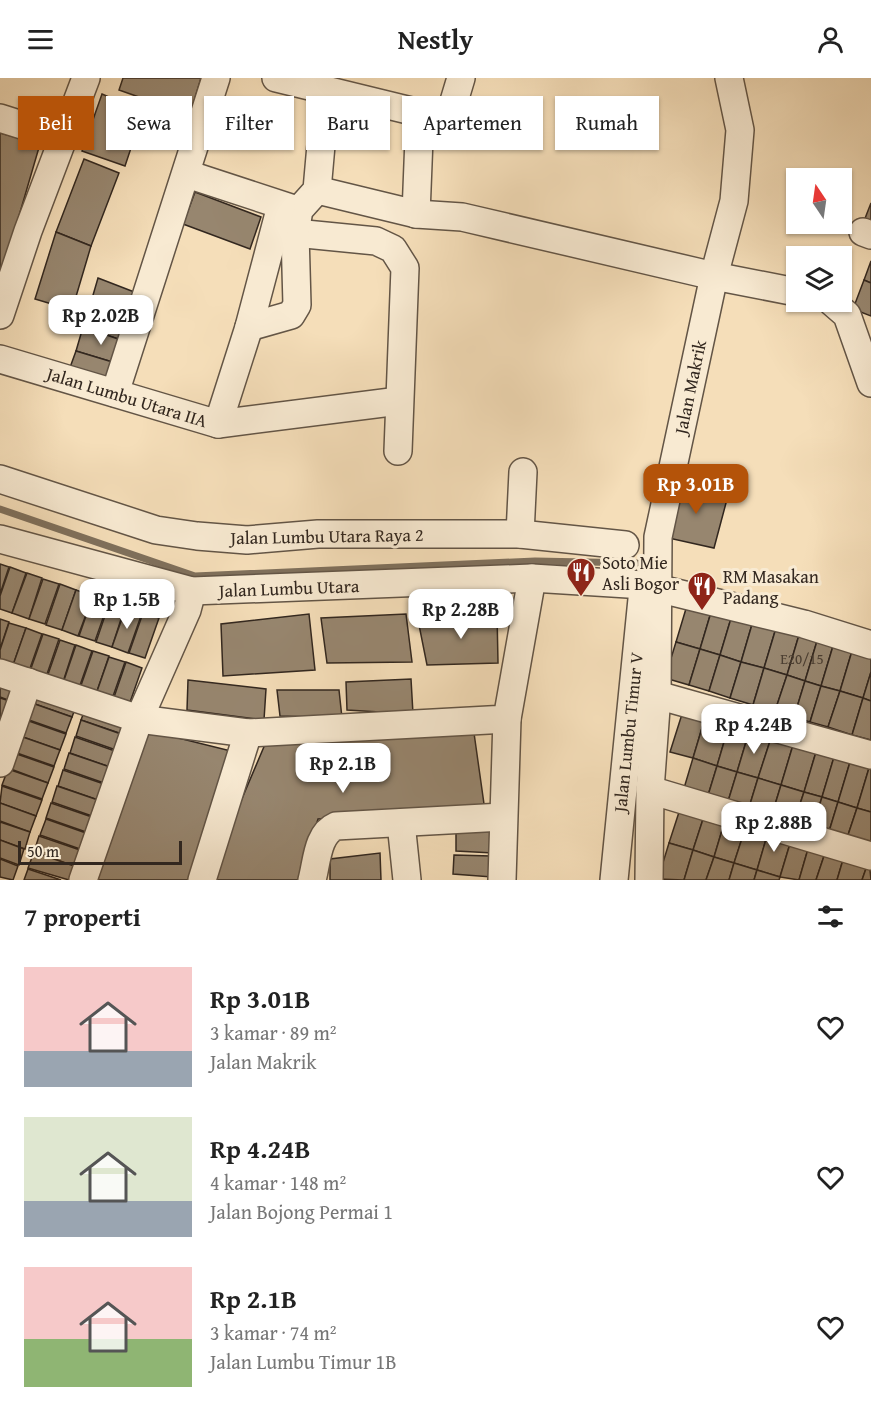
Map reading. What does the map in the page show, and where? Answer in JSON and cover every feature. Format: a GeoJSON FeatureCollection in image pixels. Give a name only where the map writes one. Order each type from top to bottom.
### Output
{"type":"FeatureCollection","features":[{"type":"Feature","properties":{"kind":"street"},"geometry":{"type":"LineString","coordinates":[[79,96],[86,78]]}},
{"type":"Feature","properties":{"kind":"street"},"geometry":{"type":"LineString","coordinates":[[115,393],[216,78]]}},
{"type":"Feature","properties":{"kind":"street"},"geometry":{"type":"LineString","coordinates":[[276,78],[330,84],[402,107]]}},
{"type":"Feature","properties":{"kind":"street"},"geometry":{"type":"LineString","coordinates":[[456,96],[461,78]]}},
{"type":"Feature","properties":{"kind":"street","name":"Jalan Makrik"},"geometry":{"type":"LineString","coordinates":[[649,880],[650,790],[669,697],[651,585],[658,537],[714,276],[734,201],[740,130],[729,78]]}},
{"type":"Feature","properties":{"kind":"street"},"geometry":{"type":"LineString","coordinates":[[0,118],[18,124]]}},
{"type":"Feature","properties":{"kind":"street"},"geometry":{"type":"LineString","coordinates":[[0,315],[59,150]]}},
{"type":"Feature","properties":{"kind":"street"},"geometry":{"type":"LineString","coordinates":[[218,424],[249,327],[292,217],[317,190],[321,150]]}},
{"type":"Feature","properties":{"kind":"street"},"geometry":{"type":"LineString","coordinates":[[416,214],[419,150]]}},
{"type":"Feature","properties":{"kind":"street"},"geometry":{"type":"LineString","coordinates":[[187,174],[292,217],[376,241],[393,249],[405,268],[398,451]]}},
{"type":"Feature","properties":{"kind":"street"},"geometry":{"type":"LineString","coordinates":[[317,190],[416,214],[462,217],[714,276],[786,290]]}},
{"type":"Feature","properties":{"kind":"street"},"geometry":{"type":"LineString","coordinates":[[249,327],[291,315],[297,305],[292,217]]}},
{"type":"Feature","properties":{"kind":"street"},"geometry":{"type":"LineString","coordinates":[[844,312],[863,338],[871,383]]}},
{"type":"Feature","properties":{"kind":"street","name":"Jalan Lumbu Utara IIA"},"geometry":{"type":"LineString","coordinates":[[0,359],[218,424],[399,401]]}},
{"type":"Feature","properties":{"kind":"street"},"geometry":{"type":"LineString","coordinates":[[520,534],[523,472]]}},
{"type":"Feature","properties":{"kind":"street","name":"Jalan Lumbu Utara Raya 2"},"geometry":{"type":"LineString","coordinates":[[0,479],[156,530],[196,536],[247,540],[318,534],[520,534],[625,545]]}},
{"type":"Feature","properties":{"kind":"street","name":"Jalan Lumbu Utara"},"geometry":{"type":"LineString","coordinates":[[0,539],[192,591],[532,578],[651,585],[804,624],[871,645]]}},
{"type":"Feature","properties":{"kind":"street"},"geometry":{"type":"LineString","coordinates":[[502,880],[507,719],[532,578]]}},
{"type":"Feature","properties":{"kind":"street","name":"Jalan Lumbu Timur V"},"geometry":{"type":"LineString","coordinates":[[614,880],[651,585]]}},
{"type":"Feature","properties":{"kind":"street"},"geometry":{"type":"LineString","coordinates":[[83,880],[139,719],[187,610],[192,591]]}},
{"type":"Feature","properties":{"kind":"street"},"geometry":{"type":"LineString","coordinates":[[0,673],[139,719],[248,733],[346,730],[507,719]]}},
{"type":"Feature","properties":{"kind":"street"},"geometry":{"type":"LineString","coordinates":[[0,762],[28,682]]}},
{"type":"Feature","properties":{"kind":"street"},"geometry":{"type":"LineString","coordinates":[[669,697],[871,755]]}},
{"type":"Feature","properties":{"kind":"street"},"geometry":{"type":"LineString","coordinates":[[202,880],[248,733]]}},
{"type":"Feature","properties":{"kind":"street"},"geometry":{"type":"LineString","coordinates":[[650,790],[871,856]]}},
{"type":"Feature","properties":{"kind":"street"},"geometry":{"type":"LineString","coordinates":[[312,880],[322,836],[327,829],[336,826],[503,817]]}},
{"type":"Feature","properties":{"kind":"street"},"geometry":{"type":"LineString","coordinates":[[401,823],[407,880]]}},
{"type":"Feature","properties":{"kind":"building"},"geometry":{"type":"Polygon","coordinates":[[[123,78],[201,78],[192,108],[192,96],[136,96],[119,90],[123,78]]]}},
{"type":"Feature","properties":{"kind":"building"},"geometry":{"type":"Polygon","coordinates":[[[102,94],[107,96],[106,150],[130,150],[125,166],[82,151],[94,150],[94,117],[102,94]]]}},
{"type":"Feature","properties":{"kind":"building"},"geometry":{"type":"Polygon","coordinates":[[[0,133],[18,138],[18,150],[38,150],[0,281],[0,133]]]}},
{"type":"Feature","properties":{"kind":"building"},"geometry":{"type":"Polygon","coordinates":[[[84,159],[119,173],[91,246],[56,232],[84,159]]]}},
{"type":"Feature","properties":{"kind":"building"},"geometry":{"type":"Polygon","coordinates":[[[195,192],[261,217],[250,249],[183,224],[195,192]]]}},
{"type":"Feature","properties":{"kind":"building"},"geometry":{"type":"Polygon","coordinates":[[[871,203],[871,223],[864,221],[871,203]]]}},
{"type":"Feature","properties":{"kind":"building"},"geometry":{"type":"Polygon","coordinates":[[[56,232],[91,246],[72,310],[35,299],[56,232]]]}},
{"type":"Feature","properties":{"kind":"building"},"geometry":{"type":"Polygon","coordinates":[[[871,261],[871,283],[864,280],[871,261]]]}},
{"type":"Feature","properties":{"kind":"building"},"geometry":{"type":"Polygon","coordinates":[[[98,278],[142,295],[135,317],[91,302],[98,278]]]}},
{"type":"Feature","properties":{"kind":"building"},"geometry":{"type":"Polygon","coordinates":[[[864,280],[871,283],[871,316],[853,309],[864,280]]]}},
{"type":"Feature","properties":{"kind":"building"},"geometry":{"type":"Polygon","coordinates":[[[91,302],[135,317],[127,342],[83,327],[91,302]]]}},
{"type":"Feature","properties":{"kind":"building"},"geometry":{"type":"Polygon","coordinates":[[[83,327],[127,342],[119,364],[76,351],[83,327]]]}},
{"type":"Feature","properties":{"kind":"building"},"geometry":{"type":"Polygon","coordinates":[[[76,351],[119,364],[112,387],[68,373],[76,351]]]}},
{"type":"Feature","properties":{"kind":"building"},"geometry":{"type":"Polygon","coordinates":[[[674,486],[730,488],[714,548],[664,537],[674,486]]]}},
{"type":"Feature","properties":{"kind":"building"},"geometry":{"type":"Polygon","coordinates":[[[0,564],[9,567],[0,594],[0,564]]]}},
{"type":"Feature","properties":{"kind":"building"},"geometry":{"type":"Polygon","coordinates":[[[10,567],[26,573],[12,613],[0,609],[0,596],[10,567]]]}},
{"type":"Feature","properties":{"kind":"building"},"geometry":{"type":"Polygon","coordinates":[[[27,573],[42,578],[29,619],[12,613],[27,573]]]}},
{"type":"Feature","properties":{"kind":"building"},"geometry":{"type":"Polygon","coordinates":[[[43,579],[59,584],[45,624],[29,619],[43,579]]]}},
{"type":"Feature","properties":{"kind":"building"},"geometry":{"type":"Polygon","coordinates":[[[60,584],[76,590],[62,630],[46,625],[60,584]]]}},
{"type":"Feature","properties":{"kind":"building"},"geometry":{"type":"Polygon","coordinates":[[[76,590],[93,596],[78,636],[62,630],[76,590]]]}},
{"type":"Feature","properties":{"kind":"building"},"geometry":{"type":"Polygon","coordinates":[[[93,596],[109,601],[95,641],[79,636],[93,596]]]}},
{"type":"Feature","properties":{"kind":"building"},"geometry":{"type":"Polygon","coordinates":[[[110,601],[125,607],[112,647],[96,642],[110,601]]]}},
{"type":"Feature","properties":{"kind":"building"},"geometry":{"type":"Polygon","coordinates":[[[688,602],[712,609],[700,649],[676,642],[688,602]]]}},
{"type":"Feature","properties":{"kind":"building"},"geometry":{"type":"Polygon","coordinates":[[[126,607],[142,613],[128,653],[112,647],[126,607]]]}},
{"type":"Feature","properties":{"kind":"building"},"geometry":{"type":"Polygon","coordinates":[[[712,609],[732,615],[720,655],[700,649],[712,609]]]}},
{"type":"Feature","properties":{"kind":"building"},"geometry":{"type":"Polygon","coordinates":[[[143,613],[159,618],[145,658],[129,653],[143,613]]]}},
{"type":"Feature","properties":{"kind":"building"},"geometry":{"type":"Polygon","coordinates":[[[497,613],[498,663],[427,665],[418,620],[497,613]]]}},
{"type":"Feature","properties":{"kind":"building"},"geometry":{"type":"Polygon","coordinates":[[[309,614],[315,670],[223,676],[221,624],[309,614]]]}},
{"type":"Feature","properties":{"kind":"building"},"geometry":{"type":"Polygon","coordinates":[[[406,614],[412,662],[327,663],[321,618],[406,614]]]}},
{"type":"Feature","properties":{"kind":"building"},"geometry":{"type":"Polygon","coordinates":[[[732,615],[753,621],[741,662],[720,655],[732,615]]]}},
{"type":"Feature","properties":{"kind":"building"},"geometry":{"type":"Polygon","coordinates":[[[0,619],[9,622],[0,649],[0,619]]]}},
{"type":"Feature","properties":{"kind":"building"},"geometry":{"type":"Polygon","coordinates":[[[753,621],[776,628],[764,668],[741,662],[753,621]]]}},
{"type":"Feature","properties":{"kind":"building"},"geometry":{"type":"Polygon","coordinates":[[[9,623],[26,628],[12,668],[0,664],[0,650],[9,623]]]}},
{"type":"Feature","properties":{"kind":"building"},"geometry":{"type":"Polygon","coordinates":[[[26,628],[42,634],[28,674],[12,668],[26,628]]]}},
{"type":"Feature","properties":{"kind":"building"},"geometry":{"type":"Polygon","coordinates":[[[776,628],[799,635],[787,675],[764,668],[776,628]]]}},
{"type":"Feature","properties":{"kind":"building"},"geometry":{"type":"Polygon","coordinates":[[[43,634],[59,639],[45,680],[29,674],[43,634]]]}},
{"type":"Feature","properties":{"kind":"building"},"geometry":{"type":"Polygon","coordinates":[[[799,635],[817,641],[805,681],[787,675],[799,635]]]}},
{"type":"Feature","properties":{"kind":"building"},"geometry":{"type":"Polygon","coordinates":[[[60,640],[75,645],[62,685],[46,680],[60,640]]]}},
{"type":"Feature","properties":{"kind":"building"},"geometry":{"type":"Polygon","coordinates":[[[817,641],[833,646],[821,686],[805,681],[817,641]]]}},
{"type":"Feature","properties":{"kind":"building"},"geometry":{"type":"Polygon","coordinates":[[[676,642],[700,649],[689,685],[665,678],[676,642]]]}},
{"type":"Feature","properties":{"kind":"building"},"geometry":{"type":"Polygon","coordinates":[[[76,645],[92,651],[78,691],[62,686],[76,645]]]}},
{"type":"Feature","properties":{"kind":"building"},"geometry":{"type":"Polygon","coordinates":[[[833,646],[852,651],[840,691],[821,686],[833,646]]]}},
{"type":"Feature","properties":{"kind":"building"},"geometry":{"type":"Polygon","coordinates":[[[700,649],[720,655],[709,691],[689,685],[700,649]]]}},
{"type":"Feature","properties":{"kind":"building"},"geometry":{"type":"Polygon","coordinates":[[[93,651],[109,656],[95,697],[79,691],[93,651]]]}},
{"type":"Feature","properties":{"kind":"building"},"geometry":{"type":"Polygon","coordinates":[[[852,651],[871,657],[871,672],[863,698],[840,691],[852,651]]]}},
{"type":"Feature","properties":{"kind":"building"},"geometry":{"type":"Polygon","coordinates":[[[720,655],[741,662],[730,698],[709,691],[720,655]]]}},
{"type":"Feature","properties":{"kind":"building"},"geometry":{"type":"Polygon","coordinates":[[[109,657],[125,662],[111,702],[95,697],[109,657]]]}},
{"type":"Feature","properties":{"kind":"building"},"geometry":{"type":"Polygon","coordinates":[[[126,662],[142,668],[128,708],[112,703],[126,662]]]}},
{"type":"Feature","properties":{"kind":"building"},"geometry":{"type":"Polygon","coordinates":[[[741,662],[764,668],[753,705],[730,698],[741,662]]]}},
{"type":"Feature","properties":{"kind":"building"},"geometry":{"type":"Polygon","coordinates":[[[764,668],[787,675],[775,711],[753,705],[764,668]]]}},
{"type":"Feature","properties":{"kind":"building"},"geometry":{"type":"Polygon","coordinates":[[[871,672],[871,701],[863,698],[871,672]]]}},
{"type":"Feature","properties":{"kind":"building"},"geometry":{"type":"Polygon","coordinates":[[[787,675],[805,681],[794,717],[775,711],[787,675]]]}},
{"type":"Feature","properties":{"kind":"building"},"geometry":{"type":"Polygon","coordinates":[[[0,679],[21,687],[16,703],[0,697],[0,679]]]}},
{"type":"Feature","properties":{"kind":"building"},"geometry":{"type":"Polygon","coordinates":[[[411,679],[413,714],[347,710],[346,682],[411,679]]]}},
{"type":"Feature","properties":{"kind":"building"},"geometry":{"type":"Polygon","coordinates":[[[188,680],[266,689],[264,720],[187,710],[188,680]]]}},
{"type":"Feature","properties":{"kind":"building"},"geometry":{"type":"Polygon","coordinates":[[[805,681],[821,686],[810,722],[794,717],[805,681]]]}},
{"type":"Feature","properties":{"kind":"building"},"geometry":{"type":"Polygon","coordinates":[[[821,686],[840,691],[828,727],[810,722],[821,686]]]}},
{"type":"Feature","properties":{"kind":"building"},"geometry":{"type":"Polygon","coordinates":[[[38,687],[78,701],[72,717],[32,703],[38,687]]]}},
{"type":"Feature","properties":{"kind":"building"},"geometry":{"type":"Polygon","coordinates":[[[277,690],[339,690],[342,718],[280,716],[277,690]]]}},
{"type":"Feature","properties":{"kind":"building"},"geometry":{"type":"Polygon","coordinates":[[[840,691],[863,698],[852,735],[828,727],[840,691]]]}},
{"type":"Feature","properties":{"kind":"building"},"geometry":{"type":"Polygon","coordinates":[[[0,698],[16,703],[10,719],[0,716],[0,698]]]}},
{"type":"Feature","properties":{"kind":"building"},"geometry":{"type":"Polygon","coordinates":[[[863,698],[871,701],[871,740],[852,735],[863,698]]]}},
{"type":"Feature","properties":{"kind":"building"},"geometry":{"type":"Polygon","coordinates":[[[32,703],[72,717],[66,733],[26,719],[32,703]]]}},
{"type":"Feature","properties":{"kind":"building"},"geometry":{"type":"Polygon","coordinates":[[[87,704],[127,718],[122,734],[81,720],[87,704]]]}},
{"type":"Feature","properties":{"kind":"building"},"geometry":{"type":"Polygon","coordinates":[[[683,711],[705,718],[693,758],[670,752],[683,711]]]}},
{"type":"Feature","properties":{"kind":"building"},"geometry":{"type":"Polygon","coordinates":[[[705,718],[729,725],[717,766],[693,758],[705,718]]]}},
{"type":"Feature","properties":{"kind":"building"},"geometry":{"type":"Polygon","coordinates":[[[26,720],[66,734],[60,750],[20,736],[26,720]]]}},
{"type":"Feature","properties":{"kind":"building"},"geometry":{"type":"Polygon","coordinates":[[[81,720],[121,734],[116,750],[76,736],[81,720]]]}},
{"type":"Feature","properties":{"kind":"building"},"geometry":{"type":"Polygon","coordinates":[[[729,725],[749,732],[737,772],[717,766],[729,725]]]}},
{"type":"Feature","properties":{"kind":"building"},"geometry":{"type":"Polygon","coordinates":[[[146,730],[231,751],[190,880],[93,880],[146,730]]]}},
{"type":"Feature","properties":{"kind":"building"},"geometry":{"type":"Polygon","coordinates":[[[749,732],[771,738],[758,778],[737,772],[749,732]]]}},
{"type":"Feature","properties":{"kind":"building"},"geometry":{"type":"Polygon","coordinates":[[[474,733],[485,811],[318,819],[300,880],[214,880],[232,822],[266,742],[474,733]]]}},
{"type":"Feature","properties":{"kind":"building"},"geometry":{"type":"Polygon","coordinates":[[[20,736],[60,750],[54,766],[14,752],[20,736]]]}},
{"type":"Feature","properties":{"kind":"building"},"geometry":{"type":"Polygon","coordinates":[[[75,737],[115,751],[110,767],[70,753],[75,737]]]}},
{"type":"Feature","properties":{"kind":"building"},"geometry":{"type":"Polygon","coordinates":[[[771,738],[793,745],[781,785],[758,778],[771,738]]]}},
{"type":"Feature","properties":{"kind":"building"},"geometry":{"type":"Polygon","coordinates":[[[793,745],[816,752],[804,792],[781,785],[793,745]]]}},
{"type":"Feature","properties":{"kind":"building"},"geometry":{"type":"Polygon","coordinates":[[[816,752],[834,757],[822,797],[804,792],[816,752]]]}},
{"type":"Feature","properties":{"kind":"building"},"geometry":{"type":"Polygon","coordinates":[[[14,753],[54,767],[48,783],[8,768],[14,753]]]}},
{"type":"Feature","properties":{"kind":"building"},"geometry":{"type":"Polygon","coordinates":[[[69,753],[110,767],[104,783],[64,769],[69,753]]]}},
{"type":"Feature","properties":{"kind":"building"},"geometry":{"type":"Polygon","coordinates":[[[834,757],[850,762],[838,802],[822,797],[834,757]]]}},
{"type":"Feature","properties":{"kind":"building"},"geometry":{"type":"Polygon","coordinates":[[[693,758],[717,766],[706,802],[682,795],[693,758]]]}},
{"type":"Feature","properties":{"kind":"building"},"geometry":{"type":"Polygon","coordinates":[[[850,762],[869,768],[857,808],[838,802],[850,762]]]}},
{"type":"Feature","properties":{"kind":"building"},"geometry":{"type":"Polygon","coordinates":[[[717,766],[737,772],[726,808],[706,802],[717,766]]]}},
{"type":"Feature","properties":{"kind":"building"},"geometry":{"type":"Polygon","coordinates":[[[869,768],[871,768],[871,812],[857,808],[869,768]]]}},
{"type":"Feature","properties":{"kind":"building"},"geometry":{"type":"Polygon","coordinates":[[[8,769],[48,783],[42,799],[2,785],[8,769]]]}},
{"type":"Feature","properties":{"kind":"building"},"geometry":{"type":"Polygon","coordinates":[[[63,770],[104,784],[98,800],[58,786],[63,770]]]}},
{"type":"Feature","properties":{"kind":"building"},"geometry":{"type":"Polygon","coordinates":[[[737,772],[758,778],[747,814],[726,808],[737,772]]]}},
{"type":"Feature","properties":{"kind":"building"},"geometry":{"type":"Polygon","coordinates":[[[758,778],[781,785],[770,821],[747,814],[758,778]]]}},
{"type":"Feature","properties":{"kind":"building"},"geometry":{"type":"Polygon","coordinates":[[[781,785],[804,792],[792,828],[770,821],[781,785]]]}},
{"type":"Feature","properties":{"kind":"building"},"geometry":{"type":"Polygon","coordinates":[[[2,786],[42,800],[36,816],[0,803],[2,786]]]}},
{"type":"Feature","properties":{"kind":"building"},"geometry":{"type":"Polygon","coordinates":[[[57,786],[98,800],[92,816],[52,802],[57,786]]]}},
{"type":"Feature","properties":{"kind":"building"},"geometry":{"type":"Polygon","coordinates":[[[804,792],[822,797],[811,833],[792,828],[804,792]]]}},
{"type":"Feature","properties":{"kind":"building"},"geometry":{"type":"Polygon","coordinates":[[[822,797],[838,802],[827,838],[811,833],[822,797]]]}},
{"type":"Feature","properties":{"kind":"building"},"geometry":{"type":"Polygon","coordinates":[[[838,802],[857,808],[845,844],[827,838],[838,802]]]}},
{"type":"Feature","properties":{"kind":"building"},"geometry":{"type":"Polygon","coordinates":[[[0,803],[36,816],[30,832],[0,821],[0,803]]]}},
{"type":"Feature","properties":{"kind":"building"},"geometry":{"type":"Polygon","coordinates":[[[51,803],[92,817],[86,832],[46,818],[51,803]]]}},
{"type":"Feature","properties":{"kind":"building"},"geometry":{"type":"Polygon","coordinates":[[[682,803],[706,810],[693,850],[669,843],[682,803]]]}},
{"type":"Feature","properties":{"kind":"building"},"geometry":{"type":"Polygon","coordinates":[[[857,808],[871,812],[871,844],[845,844],[857,808]]]}},
{"type":"Feature","properties":{"kind":"building"},"geometry":{"type":"Polygon","coordinates":[[[706,810],[726,817],[714,857],[693,850],[706,810]]]}},
{"type":"Feature","properties":{"kind":"building"},"geometry":{"type":"Polygon","coordinates":[[[726,817],[747,823],[734,863],[714,857],[726,817]]]}},
{"type":"Feature","properties":{"kind":"building"},"geometry":{"type":"Polygon","coordinates":[[[46,819],[86,833],[80,849],[40,835],[46,819]]]}},
{"type":"Feature","properties":{"kind":"building"},"geometry":{"type":"Polygon","coordinates":[[[0,822],[30,832],[25,849],[0,840],[0,822]]]}},
{"type":"Feature","properties":{"kind":"building"},"geometry":{"type":"Polygon","coordinates":[[[747,823],[769,829],[757,870],[734,863],[747,823]]]}},
{"type":"Feature","properties":{"kind":"building"},"geometry":{"type":"Polygon","coordinates":[[[456,829],[493,830],[493,853],[456,851],[456,829]]]}},
{"type":"Feature","properties":{"kind":"building"},"geometry":{"type":"Polygon","coordinates":[[[769,829],[792,837],[780,877],[757,870],[769,829]]]}},
{"type":"Feature","properties":{"kind":"building"},"geometry":{"type":"Polygon","coordinates":[[[39,836],[80,850],[74,866],[34,852],[39,836]]]}},
{"type":"Feature","properties":{"kind":"building"},"geometry":{"type":"Polygon","coordinates":[[[792,837],[810,842],[799,880],[780,877],[792,837]]]}},
{"type":"Feature","properties":{"kind":"building"},"geometry":{"type":"Polygon","coordinates":[[[0,840],[24,849],[19,865],[0,858],[0,840]]]}},
{"type":"Feature","properties":{"kind":"building"},"geometry":{"type":"Polygon","coordinates":[[[810,842],[827,847],[816,880],[799,880],[810,842]]]}},
{"type":"Feature","properties":{"kind":"building"},"geometry":{"type":"Polygon","coordinates":[[[669,843],[693,850],[684,880],[658,879],[669,843]]]}},
{"type":"Feature","properties":{"kind":"building"},"geometry":{"type":"Polygon","coordinates":[[[827,847],[845,853],[837,880],[816,880],[827,847]]]}},
{"type":"Feature","properties":{"kind":"building"},"geometry":{"type":"Polygon","coordinates":[[[693,850],[714,857],[706,880],[684,880],[693,850]]]}},
{"type":"Feature","properties":{"kind":"building"},"geometry":{"type":"Polygon","coordinates":[[[34,852],[74,866],[69,880],[28,868],[34,852]]]}},
{"type":"Feature","properties":{"kind":"building"},"geometry":{"type":"Polygon","coordinates":[[[380,853],[381,880],[330,880],[330,859],[380,853]]]}},
{"type":"Feature","properties":{"kind":"building"},"geometry":{"type":"Polygon","coordinates":[[[845,853],[869,860],[862,880],[837,880],[845,853]]]}},
{"type":"Feature","properties":{"kind":"building"},"geometry":{"type":"Polygon","coordinates":[[[454,855],[491,856],[492,877],[453,874],[454,855]]]}},
{"type":"Feature","properties":{"kind":"building"},"geometry":{"type":"Polygon","coordinates":[[[714,857],[734,863],[729,880],[706,880],[714,857]]]}},
{"type":"Feature","properties":{"kind":"building"},"geometry":{"type":"Polygon","coordinates":[[[0,859],[18,866],[13,880],[0,877],[0,859]]]}},
{"type":"Feature","properties":{"kind":"building"},"geometry":{"type":"Polygon","coordinates":[[[869,860],[871,880],[862,880],[869,860]]]}},
{"type":"Feature","properties":{"kind":"building"},"geometry":{"type":"Polygon","coordinates":[[[734,863],[757,870],[754,880],[729,880],[734,863]]]}},
{"type":"Feature","properties":{"kind":"building"},"geometry":{"type":"Polygon","coordinates":[[[28,869],[61,880],[24,880],[28,869]]]}},
{"type":"Feature","properties":{"kind":"building"},"geometry":{"type":"Polygon","coordinates":[[[757,870],[780,877],[779,880],[754,880],[757,870]]]}},
{"type":"Feature","properties":{"kind":"waterway"},"geometry":{"type":"LineString","coordinates":[[0,509],[195,576],[535,561],[639,563]]}},
{"type":"Feature","properties":{"kind":"place","name":"Soto Mie Asli Bogor"},"geometry":{"type":"Point","coordinates":[581,598]}},
{"type":"Feature","properties":{"kind":"place","name":"RM Masakan Padang"},"geometry":{"type":"Point","coordinates":[702,612]}}]}
